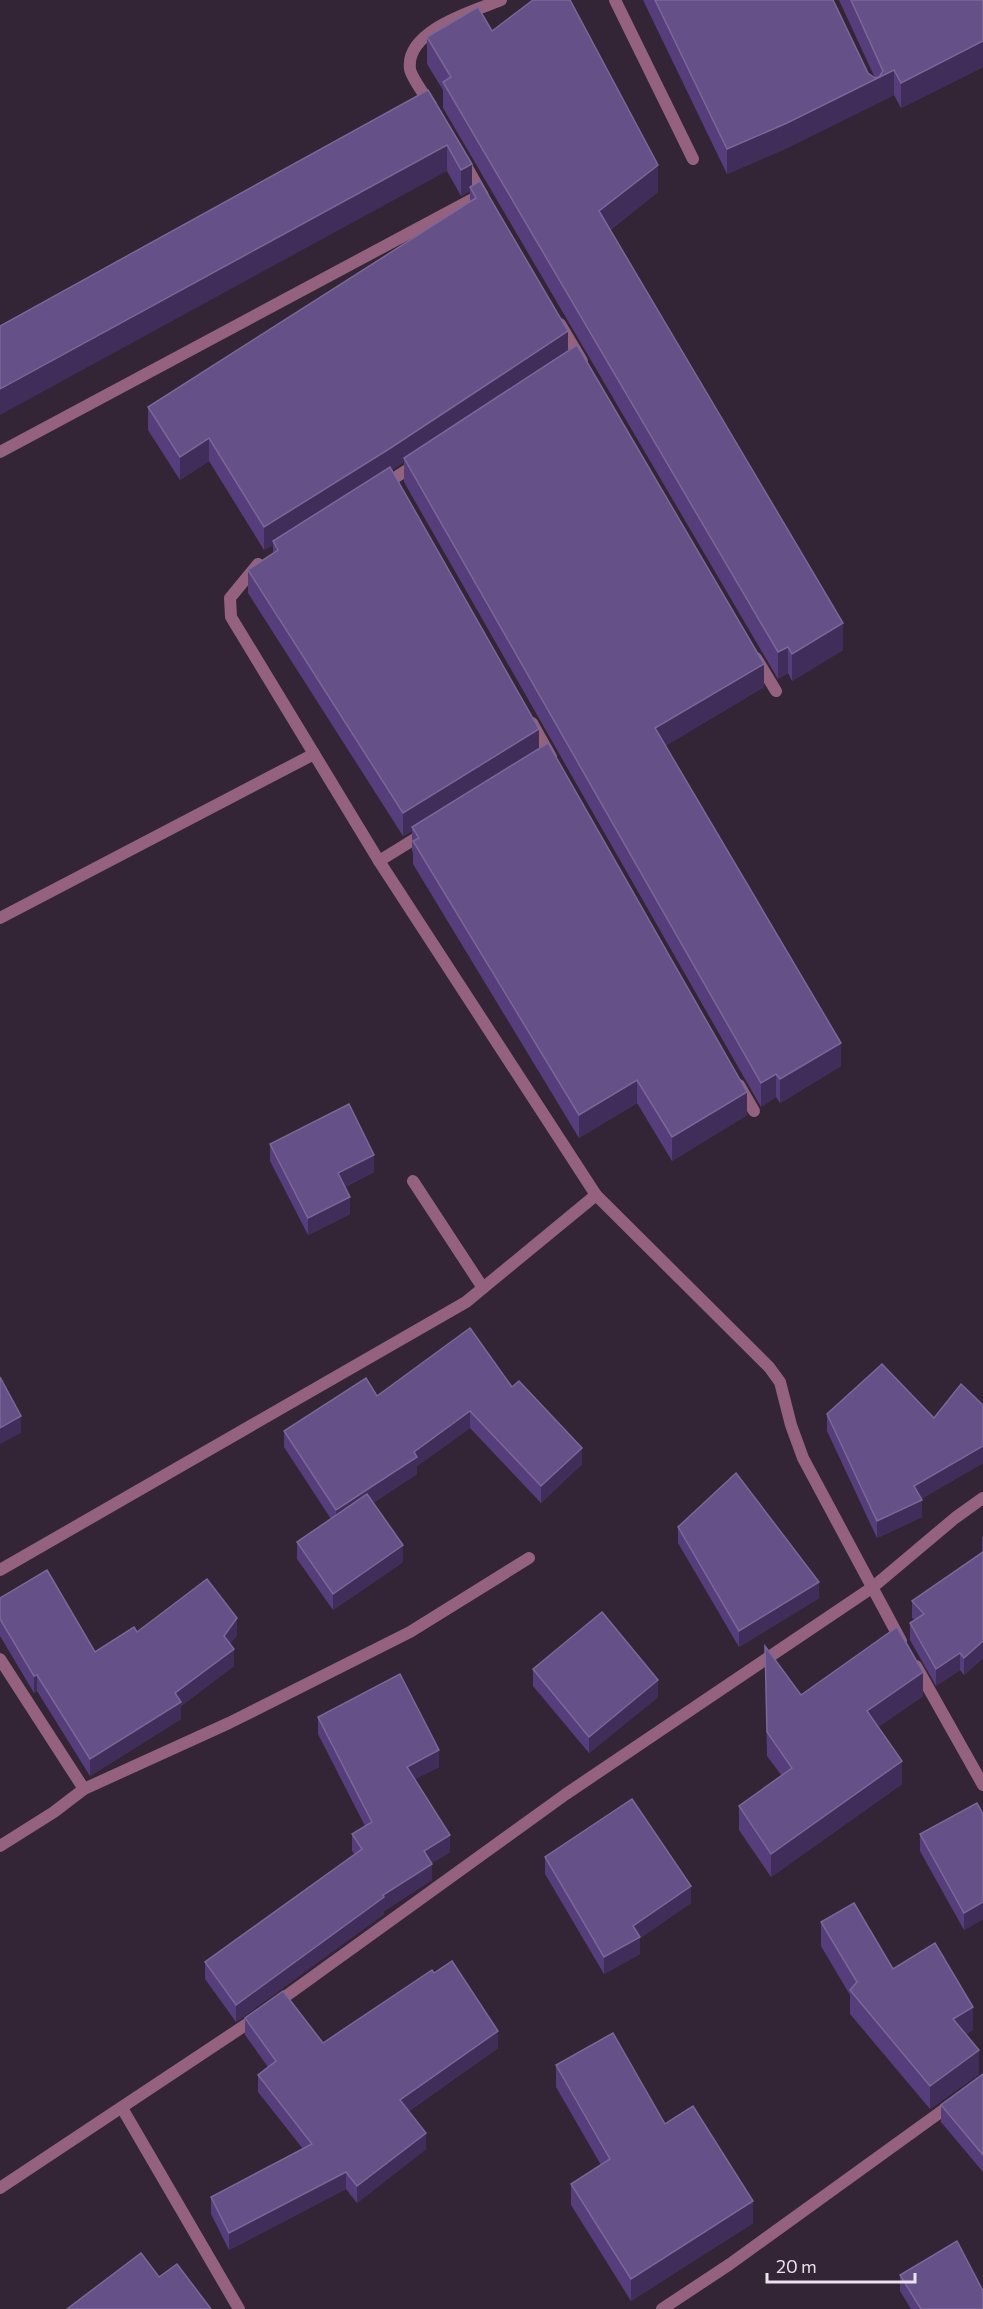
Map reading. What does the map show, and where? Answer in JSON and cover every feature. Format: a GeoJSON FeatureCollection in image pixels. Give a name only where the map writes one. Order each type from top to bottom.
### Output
{"type":"FeatureCollection","features":[{"type":"Feature","properties":{"kind":"street"},"geometry":{"type":"LineString","coordinates":[[438,117],[410,69],[413,51],[434,28],[501,0]]}},
{"type":"Feature","properties":{"kind":"street"},"geometry":{"type":"LineString","coordinates":[[615,0],[693,159]]}},
{"type":"Feature","properties":{"kind":"street"},"geometry":{"type":"LineString","coordinates":[[0,452],[486,199],[460,156]]}},
{"type":"Feature","properties":{"kind":"street"},"geometry":{"type":"LineString","coordinates":[[555,316],[578,363]]}},
{"type":"Feature","properties":{"kind":"street"},"geometry":{"type":"LineString","coordinates":[[374,491],[396,484],[432,454]]}},
{"type":"Feature","properties":{"kind":"street"},"geometry":{"type":"LineString","coordinates":[[267,558],[258,564],[230,598],[231,618],[378,861],[596,1195],[626,1222],[775,1374],[780,1382],[791,1425],[803,1458],[882,1607],[983,1785]]}},
{"type":"Feature","properties":{"kind":"street"},"geometry":{"type":"LineString","coordinates":[[752,651],[776,692]]}},
{"type":"Feature","properties":{"kind":"street"},"geometry":{"type":"LineString","coordinates":[[527,714],[548,761]]}},
{"type":"Feature","properties":{"kind":"street"},"geometry":{"type":"LineString","coordinates":[[0,918],[314,754]]}},
{"type":"Feature","properties":{"kind":"street"},"geometry":{"type":"LineString","coordinates":[[378,861],[439,824]]}},
{"type":"Feature","properties":{"kind":"street"},"geometry":{"type":"LineString","coordinates":[[730,1070],[754,1111]]}},
{"type":"Feature","properties":{"kind":"street"},"geometry":{"type":"LineString","coordinates":[[414,1181],[483,1288]]}},
{"type":"Feature","properties":{"kind":"street"},"geometry":{"type":"LineString","coordinates":[[0,1570],[466,1302],[596,1195]]}},
{"type":"Feature","properties":{"kind":"street"},"geometry":{"type":"LineString","coordinates":[[0,2188],[229,2037],[566,1794],[873,1587],[955,1518],[983,1498]]}},
{"type":"Feature","properties":{"kind":"street"},"geometry":{"type":"LineString","coordinates":[[0,1846],[84,1789],[229,1723],[410,1632],[529,1558]]}},
{"type":"Feature","properties":{"kind":"street"},"geometry":{"type":"LineString","coordinates":[[0,1659],[84,1789]]}},
{"type":"Feature","properties":{"kind":"street"},"geometry":{"type":"LineString","coordinates":[[662,2309],[730,2264],[964,2095]]}},
{"type":"Feature","properties":{"kind":"street"},"geometry":{"type":"LineString","coordinates":[[122,2108],[239,2309]]}},
{"type":"Feature","properties":{"kind":"building"},"geometry":{"type":"Polygon","coordinates":[[[533,0],[570,0],[658,165],[599,211],[843,623],[792,654],[788,647],[778,652],[443,82],[451,77],[427,37],[478,7],[492,31],[533,0]]]}},
{"type":"Feature","properties":{"kind":"building"},"geometry":{"type":"Polygon","coordinates":[[[655,0],[833,0],[868,73],[875,78],[879,77],[883,71],[851,0],[983,0],[983,41],[901,83],[894,70],[787,123],[727,149],[655,0]]]}},
{"type":"Feature","properties":{"kind":"building"},"geometry":{"type":"Polygon","coordinates":[[[428,90],[472,164],[461,170],[447,145],[0,389],[0,326],[428,90]]]}},
{"type":"Feature","properties":{"kind":"building"},"geometry":{"type":"Polygon","coordinates":[[[480,181],[568,331],[389,449],[264,527],[209,438],[180,457],[148,407],[476,198],[470,187],[480,181]]]}},
{"type":"Feature","properties":{"kind":"building"},"geometry":{"type":"Polygon","coordinates":[[[577,345],[764,664],[655,728],[841,1043],[780,1079],[776,1074],[761,1083],[404,458],[577,345]]]}},
{"type":"Feature","properties":{"kind":"building"},"geometry":{"type":"Polygon","coordinates":[[[390,467],[539,729],[403,813],[248,570],[278,550],[273,541],[390,467]]]}},
{"type":"Feature","properties":{"kind":"building"},"geometry":{"type":"Polygon","coordinates":[[[548,743],[747,1092],[672,1137],[637,1080],[579,1115],[413,841],[419,838],[412,827],[548,743]]]}},
{"type":"Feature","properties":{"kind":"building"},"geometry":{"type":"Polygon","coordinates":[[[349,1104],[374,1155],[338,1173],[350,1197],[308,1218],[270,1144],[349,1104]]]}},
{"type":"Feature","properties":{"kind":"building"},"geometry":{"type":"Polygon","coordinates":[[[470,1328],[512,1387],[519,1381],[582,1448],[541,1486],[470,1411],[414,1452],[417,1457],[336,1510],[284,1431],[366,1378],[377,1396],[470,1328]]]}},
{"type":"Feature","properties":{"kind":"building"},"geometry":{"type":"Polygon","coordinates":[[[882,1364],[934,1418],[961,1384],[983,1405],[983,1446],[914,1486],[922,1500],[877,1521],[827,1414],[882,1364]]]}},
{"type":"Feature","properties":{"kind":"building"},"geometry":{"type":"Polygon","coordinates":[[[0,1377],[21,1416],[0,1428],[0,1377]]]}},
{"type":"Feature","properties":{"kind":"building"},"geometry":{"type":"Polygon","coordinates":[[[736,1473],[819,1582],[739,1631],[678,1527],[736,1473]]]}},
{"type":"Feature","properties":{"kind":"building"},"geometry":{"type":"Polygon","coordinates":[[[367,1494],[403,1545],[333,1594],[297,1542],[367,1494]]]}},
{"type":"Feature","properties":{"kind":"building"},"geometry":{"type":"Polygon","coordinates":[[[983,1552],[983,1641],[964,1658],[960,1653],[936,1669],[910,1623],[924,1614],[912,1601],[983,1552]]]}},
{"type":"Feature","properties":{"kind":"building"},"geometry":{"type":"Polygon","coordinates":[[[47,1570],[95,1652],[134,1627],[137,1632],[207,1579],[237,1618],[224,1636],[234,1649],[175,1693],[181,1702],[90,1759],[37,1675],[34,1676],[0,1619],[0,1598],[47,1570]]]}},
{"type":"Feature","properties":{"kind":"building"},"geometry":{"type":"Polygon","coordinates":[[[602,1612],[658,1680],[589,1737],[533,1669],[602,1612]]]}},
{"type":"Feature","properties":{"kind":"building"},"geometry":{"type":"Polygon","coordinates":[[[897,1627],[923,1672],[867,1711],[902,1761],[771,1854],[739,1806],[792,1768],[767,1732],[765,1646],[801,1695],[897,1627]]]}},
{"type":"Feature","properties":{"kind":"building"},"geometry":{"type":"Polygon","coordinates":[[[400,1674],[439,1750],[407,1767],[450,1835],[424,1851],[432,1864],[383,1895],[384,1897],[236,2005],[205,1962],[362,1849],[352,1834],[372,1822],[318,1717],[400,1674]]]}},
{"type":"Feature","properties":{"kind":"building"},"geometry":{"type":"Polygon","coordinates":[[[632,1799],[691,1886],[633,1926],[640,1937],[604,1957],[545,1857],[632,1799]]]}},
{"type":"Feature","properties":{"kind":"building"},"geometry":{"type":"Polygon","coordinates":[[[977,1803],[983,1814],[983,1902],[964,1913],[920,1834],[977,1803]]]}},
{"type":"Feature","properties":{"kind":"building"},"geometry":{"type":"Polygon","coordinates":[[[854,1903],[893,1969],[935,1943],[973,2007],[953,2019],[979,2050],[930,2086],[850,1990],[857,1982],[821,1922],[854,1903]]]}},
{"type":"Feature","properties":{"kind":"building"},"geometry":{"type":"Polygon","coordinates":[[[452,1961],[498,2031],[400,2100],[426,2133],[357,2186],[346,2172],[229,2233],[211,2197],[312,2144],[258,2075],[276,2061],[245,2018],[283,1991],[323,2043],[432,1970],[434,1973],[452,1961]]]}},
{"type":"Feature","properties":{"kind":"building"},"geometry":{"type":"Polygon","coordinates":[[[613,2033],[665,2124],[693,2106],[753,2201],[631,2279],[571,2184],[610,2159],[556,2065],[613,2033]]]}},
{"type":"Feature","properties":{"kind":"building"},"geometry":{"type":"Polygon","coordinates":[[[983,2074],[983,2155],[941,2105],[983,2074]]]}},
{"type":"Feature","properties":{"kind":"building"},"geometry":{"type":"Polygon","coordinates":[[[957,2241],[983,2291],[983,2309],[921,2309],[900,2275],[957,2241]]]}},
{"type":"Feature","properties":{"kind":"building"},"geometry":{"type":"Polygon","coordinates":[[[141,2253],[159,2277],[177,2264],[211,2309],[67,2309],[141,2253]]]}}]}
